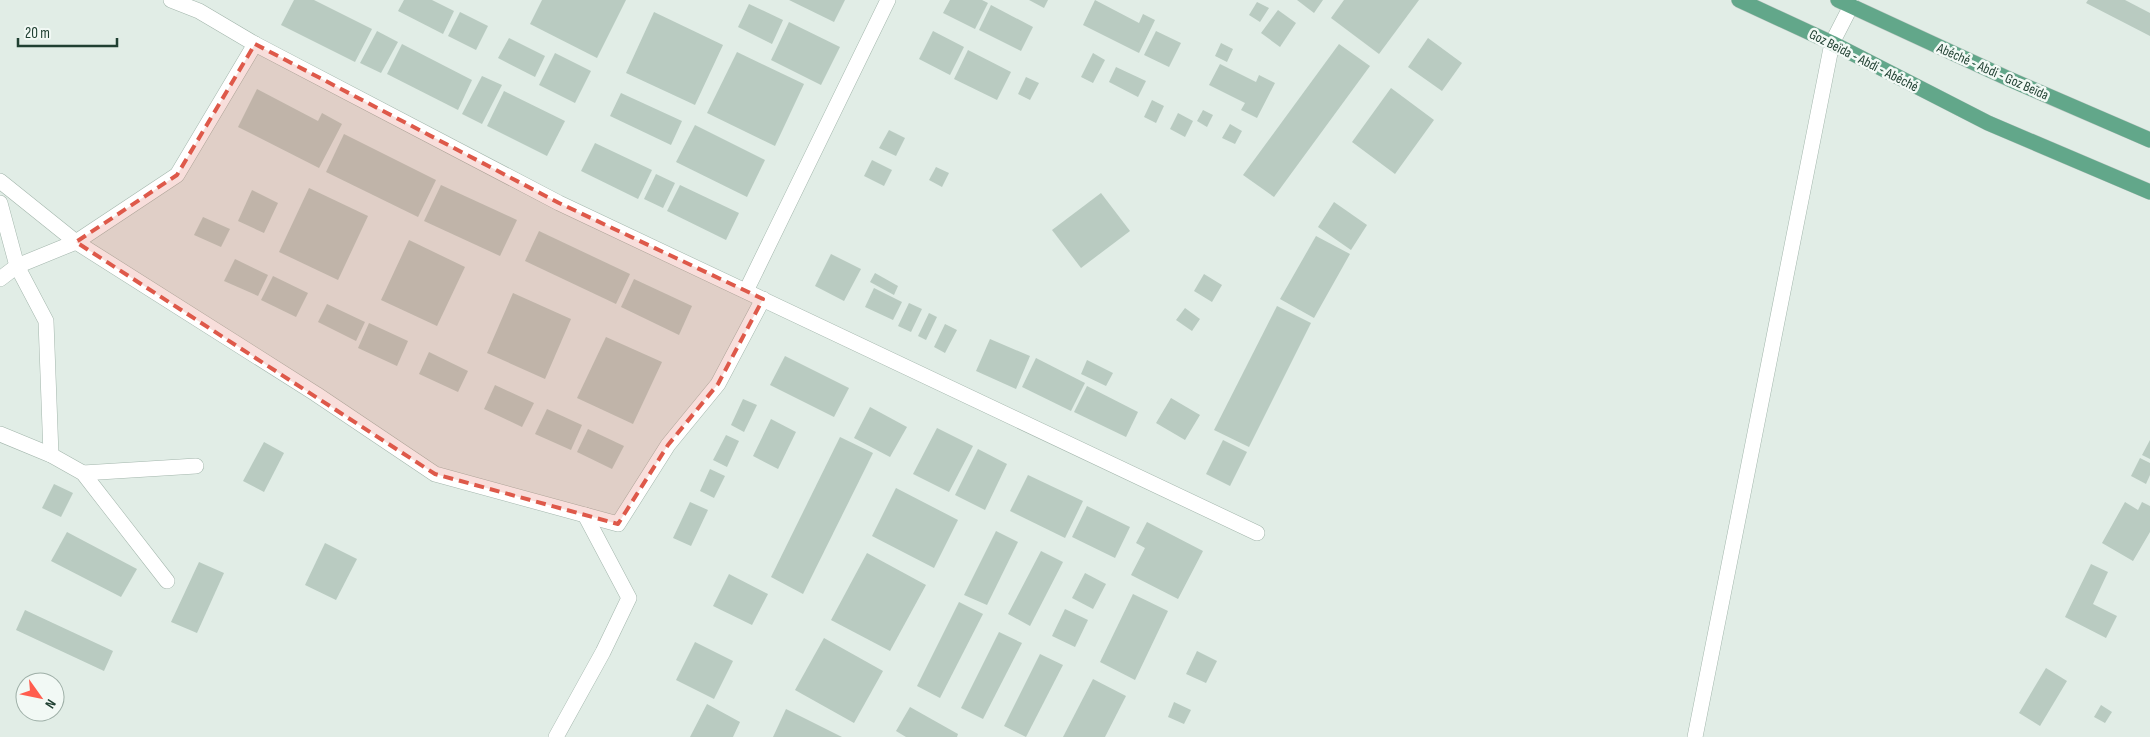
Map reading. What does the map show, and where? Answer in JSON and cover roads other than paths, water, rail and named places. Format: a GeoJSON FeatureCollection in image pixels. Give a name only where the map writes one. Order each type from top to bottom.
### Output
{"type":"FeatureCollection","features":[{"type":"Feature","properties":{"kind":"main road","name":"Goz Beïda - Abdi - Abéché"},"geometry":{"type":"LineString","coordinates":[[1739,0],[1832,43],[1988,123],[2150,192]]}},
{"type":"Feature","properties":{"kind":"main road","name":"Abéché - Abdi - Goz Beïda"},"geometry":{"type":"LineString","coordinates":[[1846,2],[2009,80],[2150,140]]}},
{"type":"Feature","properties":{"kind":"street"},"geometry":{"type":"LineString","coordinates":[[171,0],[202,5],[255,44],[559,203],[1257,533]]}},
{"type":"Feature","properties":{"kind":"street"},"geometry":{"type":"LineString","coordinates":[[746,291],[888,0]]}},
{"type":"Feature","properties":{"kind":"street"},"geometry":{"type":"LineString","coordinates":[[1695,737],[1832,43],[1846,2]]}},
{"type":"Feature","properties":{"kind":"street"},"geometry":{"type":"LineString","coordinates":[[0,280],[17,266],[76,242],[177,175],[255,44]]}},
{"type":"Feature","properties":{"kind":"street"},"geometry":{"type":"LineString","coordinates":[[0,182],[76,242],[316,394],[434,474],[618,524],[668,445],[718,384],[763,299]]}},
{"type":"Feature","properties":{"kind":"street"},"geometry":{"type":"LineString","coordinates":[[0,203],[17,266],[46,321],[51,455]]}},
{"type":"Feature","properties":{"kind":"street"},"geometry":{"type":"LineString","coordinates":[[0,434],[51,455],[83,473],[167,581]]}},
{"type":"Feature","properties":{"kind":"street"},"geometry":{"type":"LineString","coordinates":[[83,473],[196,466]]}},
{"type":"Feature","properties":{"kind":"street"},"geometry":{"type":"LineString","coordinates":[[556,737],[603,652],[629,598],[585,515]]}}]}
